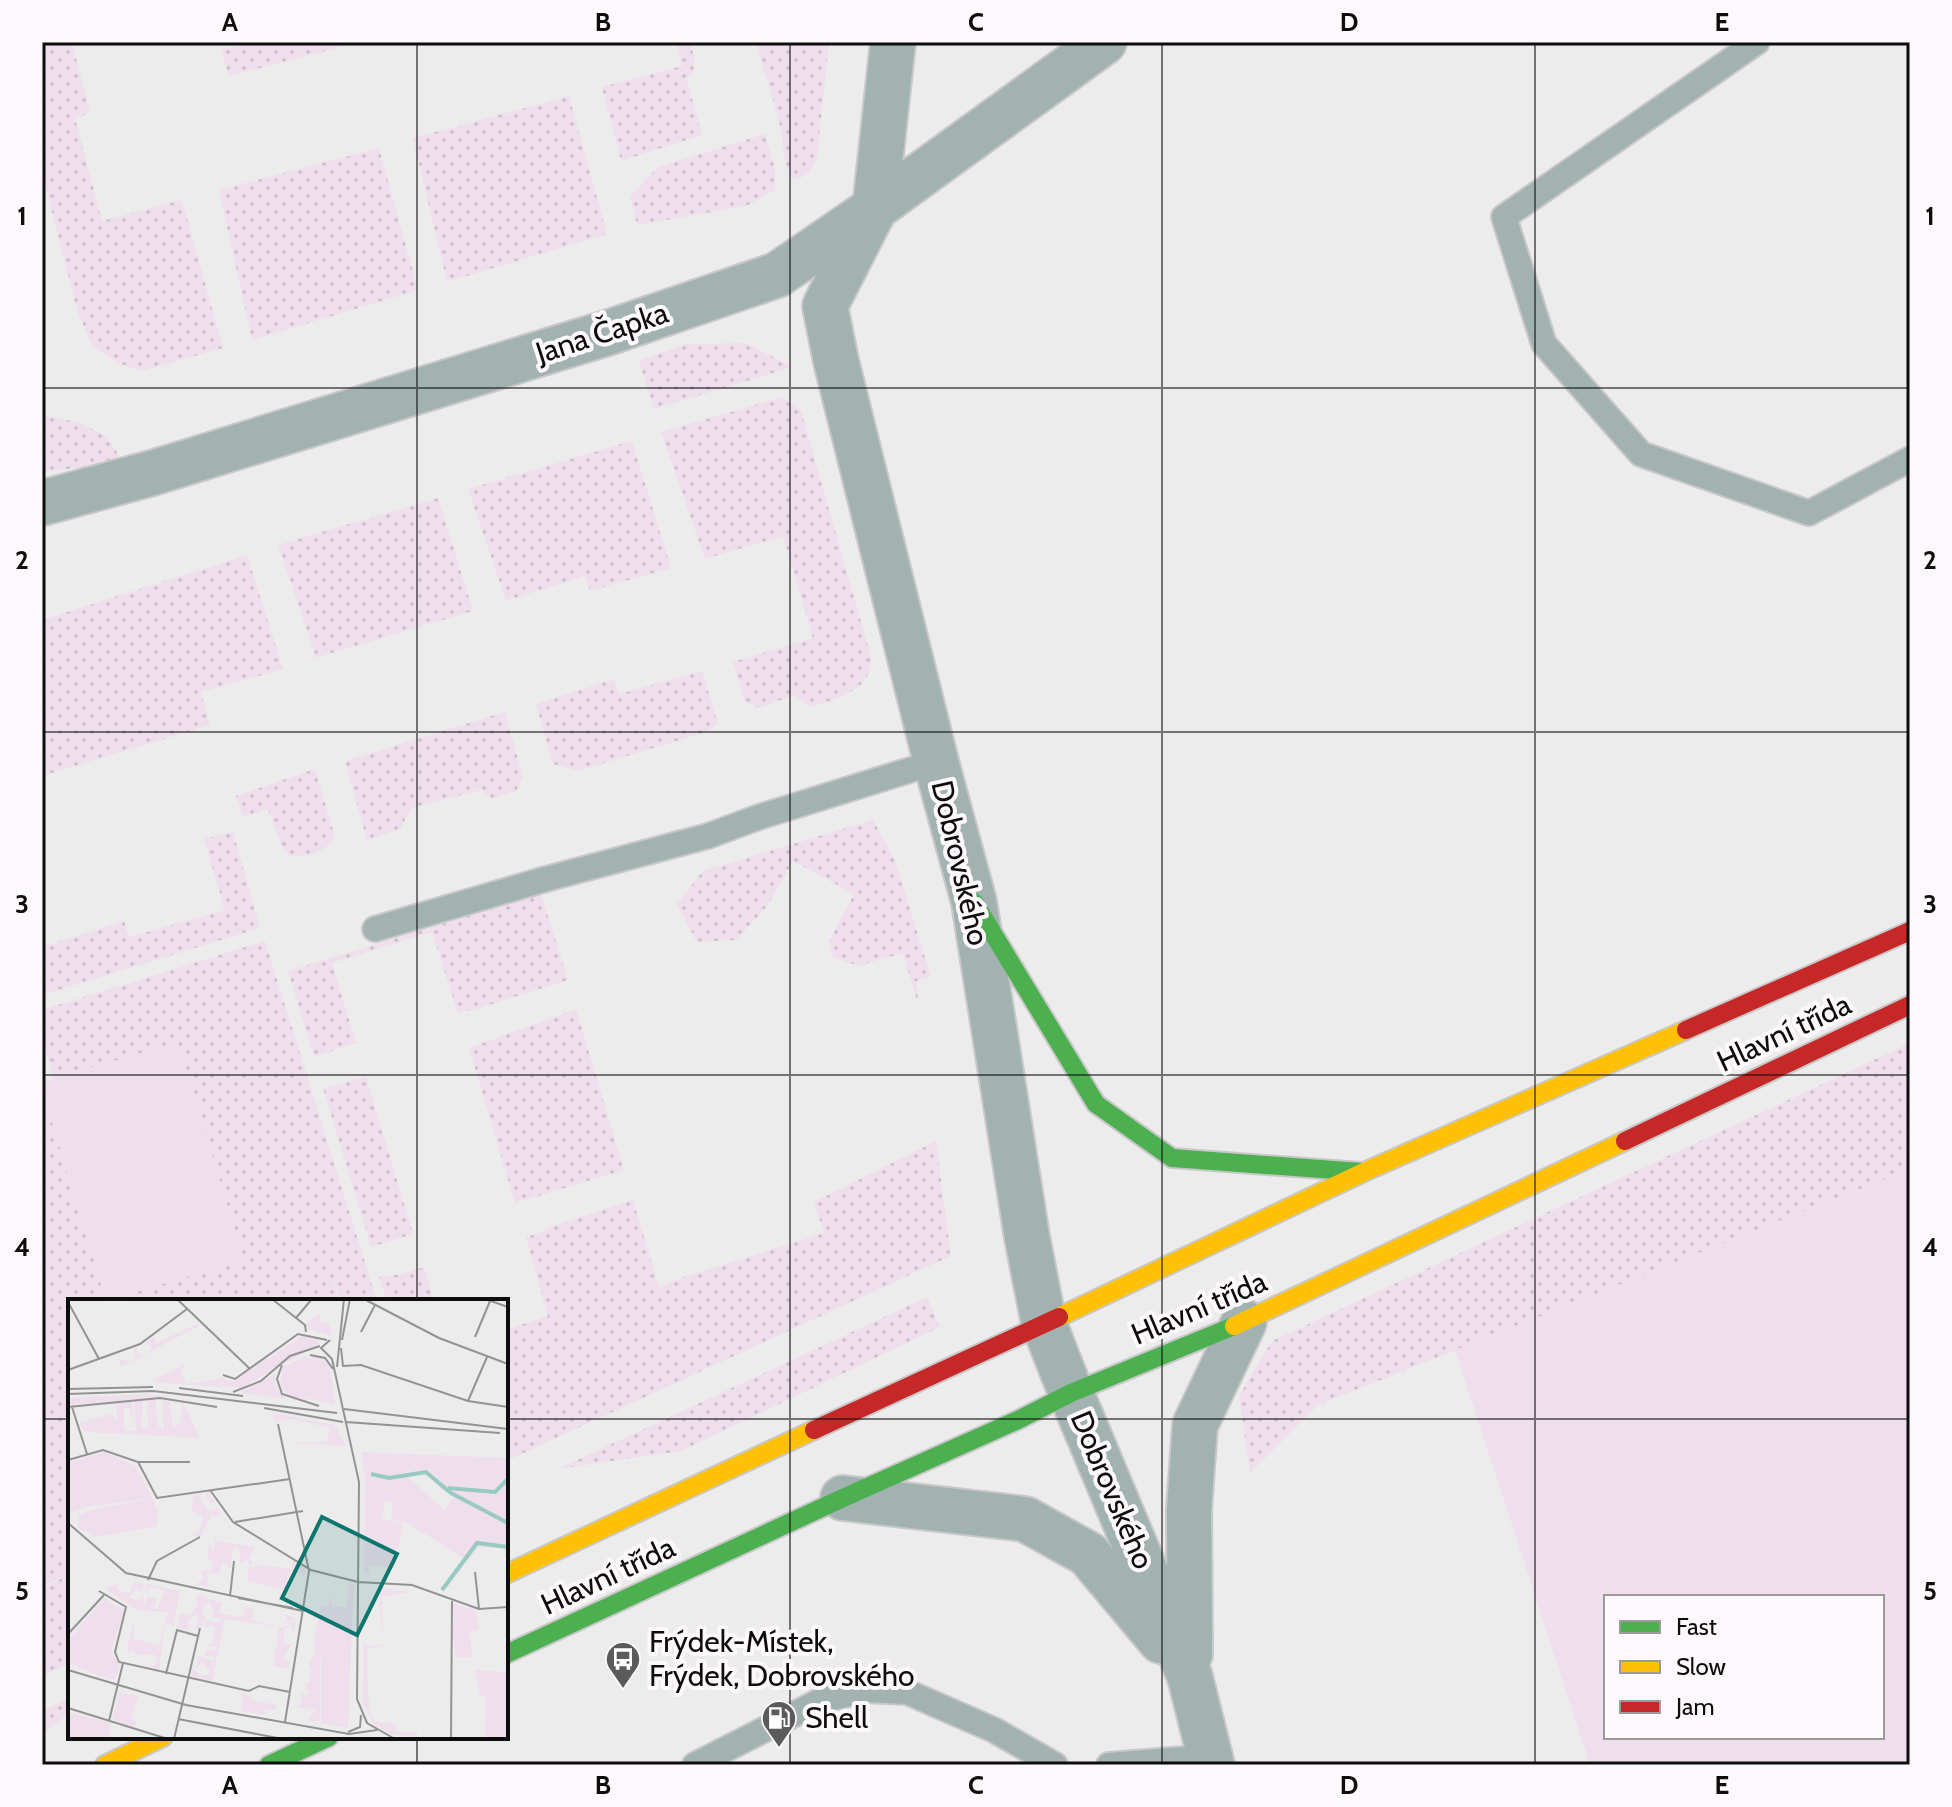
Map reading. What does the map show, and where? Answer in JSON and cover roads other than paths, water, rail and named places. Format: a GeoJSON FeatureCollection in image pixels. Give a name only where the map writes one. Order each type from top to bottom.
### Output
{"type":"FeatureCollection","features":[{"type":"Feature","properties":{"kind":"main road"},"geometry":{"type":"LineString","coordinates":[[974,902],[1096,1104],[1172,1158],[1364,1172]]}},
{"type":"Feature","properties":{"kind":"main road","name":"Hlavní třída"},"geometry":{"type":"LineString","coordinates":[[508,1573],[1364,1172],[1910,931]]}},
{"type":"Feature","properties":{"kind":"main road","name":"Hlavní třída"},"geometry":{"type":"LineString","coordinates":[[508,1653],[1071,1393],[1244,1322],[1910,1005]]}},
{"type":"Feature","properties":{"kind":"main road"},"geometry":{"type":"LineString","coordinates":[[105,1765],[159,1739]]}},
{"type":"Feature","properties":{"kind":"main road"},"geometry":{"type":"LineString","coordinates":[[269,1765],[325,1739]]}},
{"type":"Feature","properties":{"kind":"street","name":"Dobrovského"},"geometry":{"type":"LineString","coordinates":[[893,42],[875,208],[825,306],[839,377],[974,902],[1027,1237],[1044,1324],[1190,1677],[1211,1761]]}},
{"type":"Feature","properties":{"kind":"street","name":"Jana Čapka"},"geometry":{"type":"LineString","coordinates":[[42,503],[152,473],[607,333],[777,275],[1104,42]]}},
{"type":"Feature","properties":{"kind":"street","name":"Dobrovského"},"geometry":{"type":"LineString","coordinates":[[1190,1677],[1189,1510],[1195,1425],[1244,1322]]}},
{"type":"Feature","properties":{"kind":"street"},"geometry":{"type":"LineString","coordinates":[[843,1498],[1025,1519],[1088,1554],[1190,1677]]}},
{"type":"Feature","properties":{"kind":"lane"},"geometry":{"type":"LineString","coordinates":[[1757,42],[1504,217],[1544,344],[1641,454],[1809,513],[1910,459]]}},
{"type":"Feature","properties":{"kind":"lane"},"geometry":{"type":"LineString","coordinates":[[375,929],[708,836],[936,762]]}},
{"type":"Feature","properties":{"kind":"lane"},"geometry":{"type":"LineString","coordinates":[[695,1765],[820,1701],[865,1690],[907,1692],[994,1730],[1055,1765]]}},
{"type":"Feature","properties":{"kind":"lane"},"geometry":{"type":"LineString","coordinates":[[1109,1765],[1211,1761]]}},
{"type":"Feature","properties":{"kind":"place","name":"Frýdek-Místek, Frýdek, Dobrovského"},"geometry":{"type":"Point","coordinates":[623,1690]}},
{"type":"Feature","properties":{"kind":"place","name":"Shell"},"geometry":{"type":"Point","coordinates":[779,1749]}}]}
